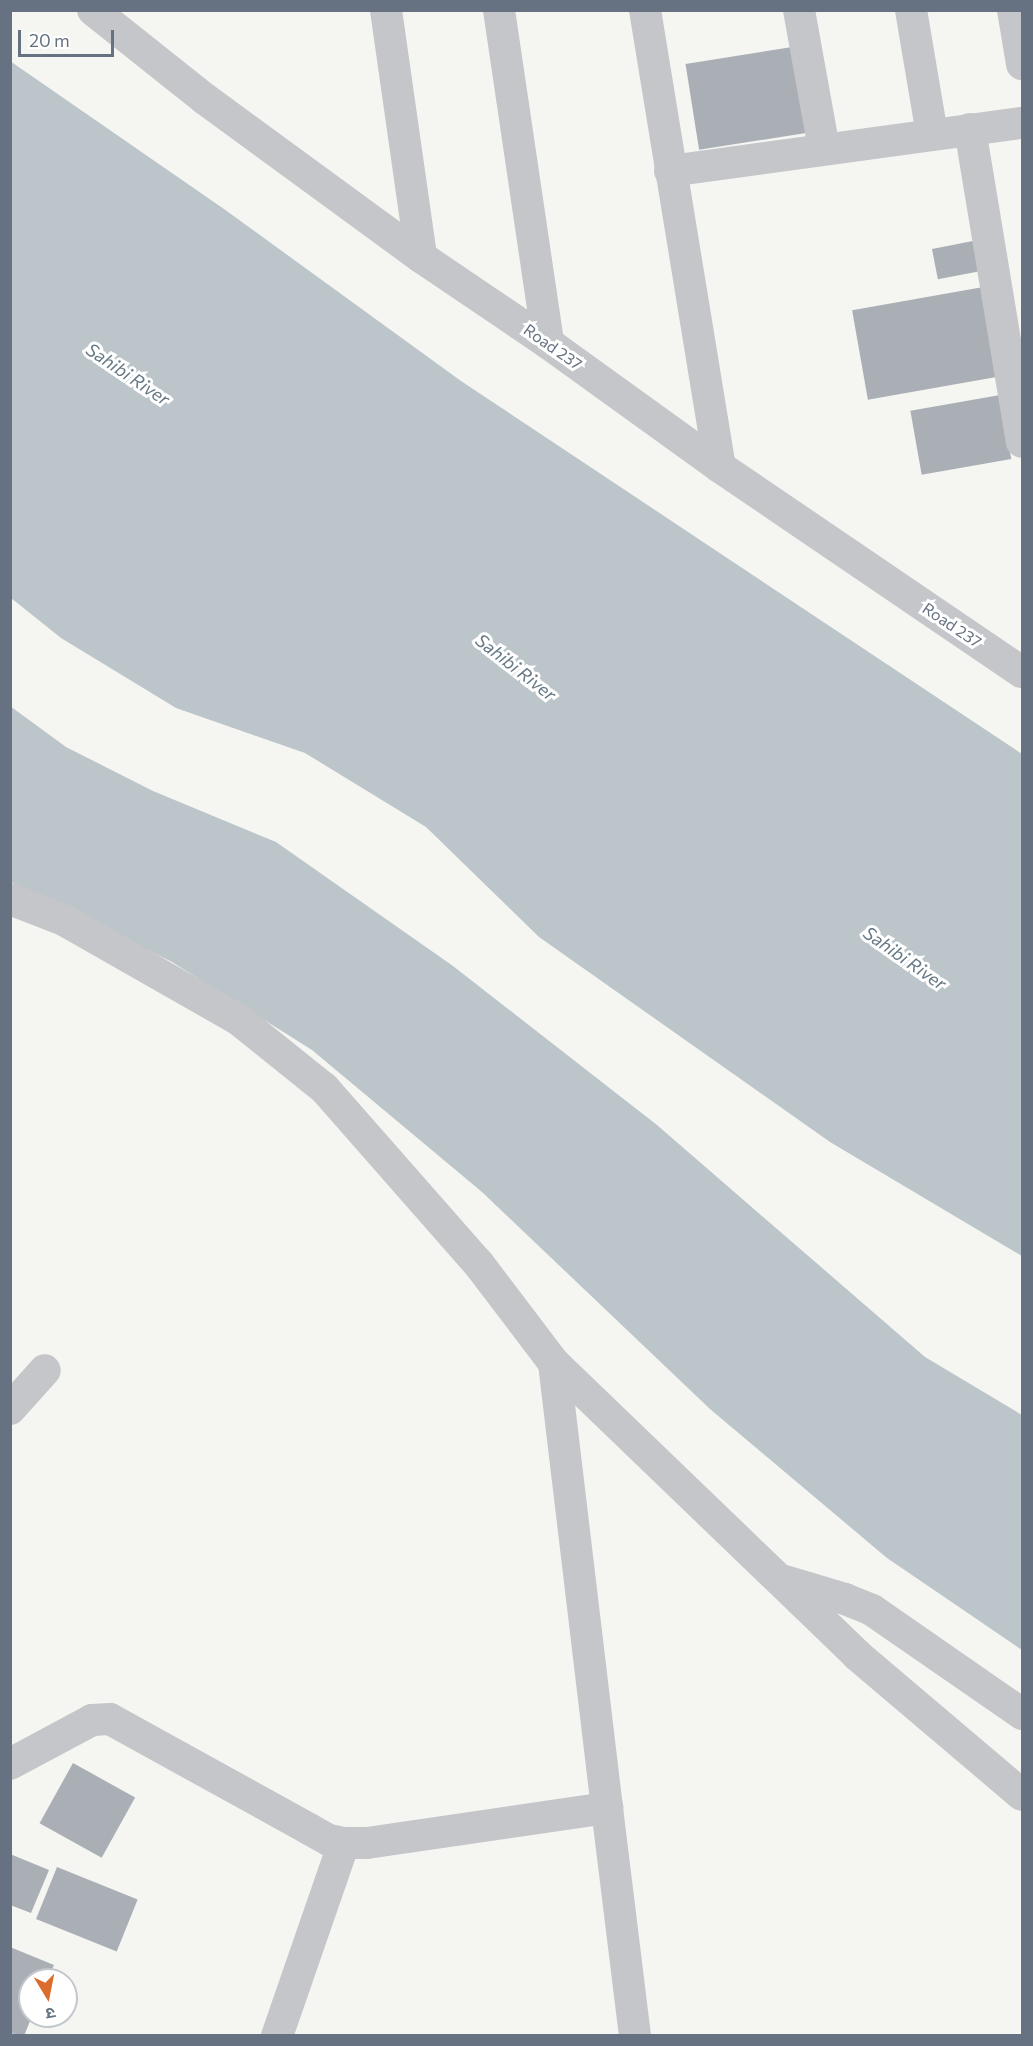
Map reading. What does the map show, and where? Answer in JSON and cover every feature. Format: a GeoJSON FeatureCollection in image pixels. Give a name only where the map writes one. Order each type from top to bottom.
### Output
{"type":"FeatureCollection","features":[{"type":"Feature","properties":{"kind":"street","name":"Road 237"},"geometry":{"type":"LineString","coordinates":[[93,10],[205,99],[422,257],[548,343],[720,467],[1023,672]]}},
{"type":"Feature","properties":{"kind":"street"},"geometry":{"type":"LineString","coordinates":[[386,10],[422,257]]}},
{"type":"Feature","properties":{"kind":"street"},"geometry":{"type":"LineString","coordinates":[[499,10],[548,343]]}},
{"type":"Feature","properties":{"kind":"street"},"geometry":{"type":"LineString","coordinates":[[645,10],[720,467]]}},
{"type":"Feature","properties":{"kind":"street"},"geometry":{"type":"LineString","coordinates":[[799,10],[824,149]]}},
{"type":"Feature","properties":{"kind":"street"},"geometry":{"type":"LineString","coordinates":[[911,10],[932,134]]}},
{"type":"Feature","properties":{"kind":"street"},"geometry":{"type":"LineString","coordinates":[[1013,10],[1023,64]]}},
{"type":"Feature","properties":{"kind":"street"},"geometry":{"type":"LineString","coordinates":[[670,171],[1023,123]]}},
{"type":"Feature","properties":{"kind":"street"},"geometry":{"type":"LineString","coordinates":[[970,129],[1023,442]]}},
{"type":"Feature","properties":{"kind":"street"},"geometry":{"type":"LineString","coordinates":[[10,899],[64,920],[239,1020],[324,1088],[478,1263],[554,1363],[866,1663],[1023,1795]]}},
{"type":"Feature","properties":{"kind":"street"},"geometry":{"type":"LineString","coordinates":[[554,1363],[635,2036]]}},
{"type":"Feature","properties":{"kind":"street"},"geometry":{"type":"LineString","coordinates":[[10,1409],[45,1370]]}},
{"type":"Feature","properties":{"kind":"street"},"geometry":{"type":"LineString","coordinates":[[779,1580],[845,1599],[872,1610],[1023,1714]]}},
{"type":"Feature","properties":{"kind":"street"},"geometry":{"type":"LineString","coordinates":[[10,1764],[92,1720],[110,1719],[329,1840],[344,1843],[367,1844],[607,1808]]}},
{"type":"Feature","properties":{"kind":"street"},"geometry":{"type":"LineString","coordinates":[[277,2036],[344,1843]]}},
{"type":"Feature","properties":{"kind":"water","name":"Sahibi River"},"geometry":{"type":"Polygon","coordinates":[[[10,61],[224,209],[461,381],[1022,754],[1022,1256],[830,1142],[539,937],[426,827],[305,753],[176,708],[61,638],[11,598],[10,61]]]}},
{"type":"Feature","properties":{"kind":"water"},"geometry":{"type":"Polygon","coordinates":[[[10,706],[66,747],[153,791],[276,842],[453,966],[657,1125],[925,1357],[1022,1415],[1022,1650],[887,1558],[710,1409],[482,1192],[312,1050],[172,962],[11,882],[10,706]]]}},
{"type":"Feature","properties":{"kind":"building"},"geometry":{"type":"Polygon","coordinates":[[[805,45],[819,131],[699,150],[685,64],[805,45]]]}},
{"type":"Feature","properties":{"kind":"building"},"geometry":{"type":"Polygon","coordinates":[[[983,239],[989,269],[938,279],[932,249],[983,239]]]}},
{"type":"Feature","properties":{"kind":"building"},"geometry":{"type":"Polygon","coordinates":[[[989,286],[1005,376],[868,400],[852,310],[989,286]]]}},
{"type":"Feature","properties":{"kind":"building"},"geometry":{"type":"Polygon","coordinates":[[[1000,395],[1011,459],[922,475],[910,411],[1000,395]]]}},
{"type":"Feature","properties":{"kind":"building"},"geometry":{"type":"Polygon","coordinates":[[[73,1763],[135,1797],[102,1858],[40,1823],[73,1763]]]}},
{"type":"Feature","properties":{"kind":"building"},"geometry":{"type":"Polygon","coordinates":[[[10,1854],[49,1870],[31,1913],[10,1905],[10,1854]]]}},
{"type":"Feature","properties":{"kind":"building"},"geometry":{"type":"Polygon","coordinates":[[[57,1867],[138,1900],[117,1952],[36,1919],[57,1867]]]}},
{"type":"Feature","properties":{"kind":"building"},"geometry":{"type":"Polygon","coordinates":[[[10,1947],[54,1965],[53,1968],[18,1968],[18,2028],[27,2028],[24,2036],[10,2033],[10,1947]]]}}]}
